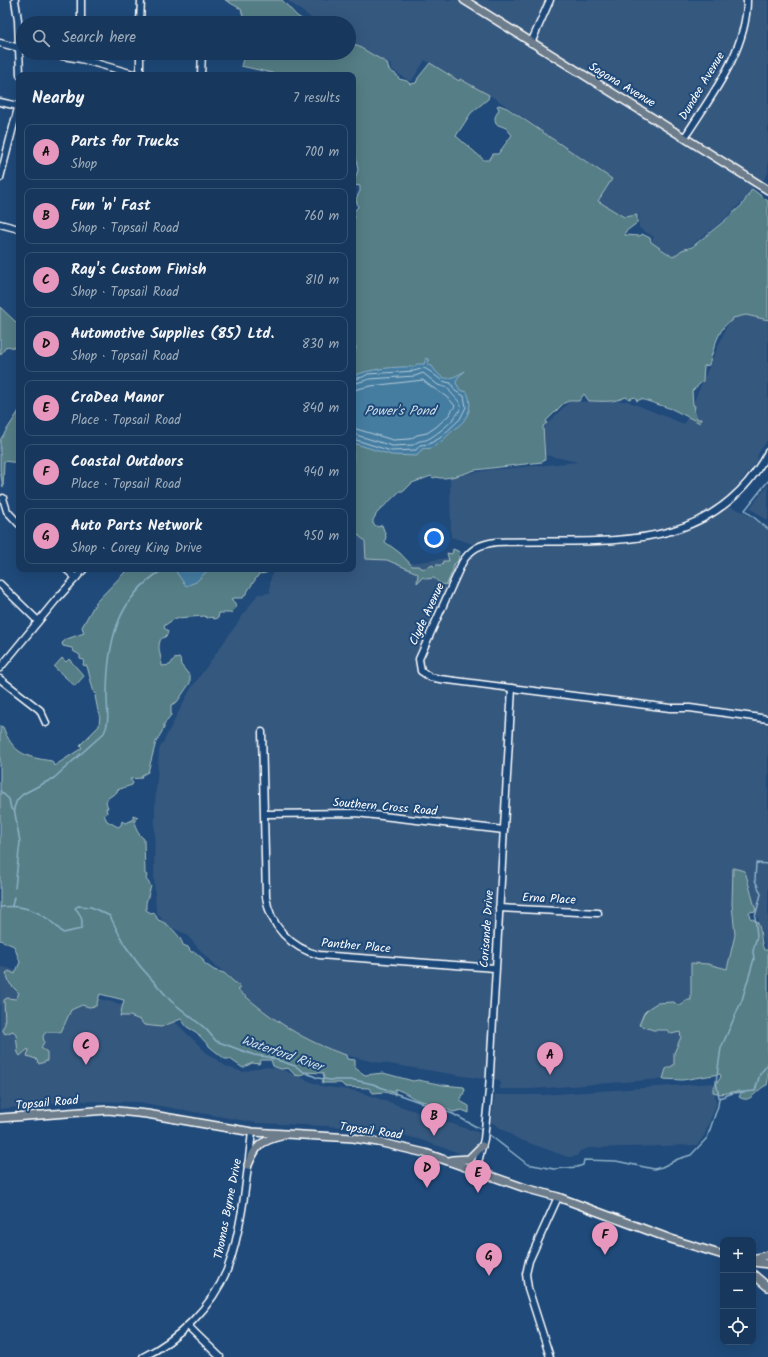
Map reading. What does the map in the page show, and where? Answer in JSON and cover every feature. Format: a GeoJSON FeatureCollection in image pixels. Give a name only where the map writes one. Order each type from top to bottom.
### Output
{"type":"FeatureCollection","features":[{"type":"Feature","properties":{"kind":"main road","name":"Sagona Avenue"},"geometry":{"type":"LineString","coordinates":[[464,0],[531,43],[685,136],[768,190]]}},
{"type":"Feature","properties":{"kind":"main road","name":"Topsail Road"},"geometry":{"type":"LineString","coordinates":[[0,1118],[108,1110],[140,1113],[252,1132],[378,1142],[414,1150],[448,1160],[525,1188],[558,1197],[720,1254]]}},
{"type":"Feature","properties":{"kind":"main road"},"geometry":{"type":"LineString","coordinates":[[248,1165],[256,1148],[264,1141],[290,1134]]}},
{"type":"Feature","properties":{"kind":"main road"},"geometry":{"type":"LineString","coordinates":[[448,1160],[469,1159],[483,1142]]}},
{"type":"Feature","properties":{"kind":"main road"},"geometry":{"type":"LineString","coordinates":[[711,1252],[720,1258]]}},
{"type":"Feature","properties":{"kind":"main road"},"geometry":{"type":"LineString","coordinates":[[756,1259],[768,1255]]}},
{"type":"Feature","properties":{"kind":"main road"},"geometry":{"type":"LineString","coordinates":[[756,1261],[768,1264]]}},
{"type":"Feature","properties":{"kind":"main road"},"geometry":{"type":"LineString","coordinates":[[756,1277],[768,1287]]}},
{"type":"Feature","properties":{"kind":"street"},"geometry":{"type":"LineString","coordinates":[[15,0],[17,16]]}},
{"type":"Feature","properties":{"kind":"street"},"geometry":{"type":"LineString","coordinates":[[81,0],[81,16]]}},
{"type":"Feature","properties":{"kind":"street"},"geometry":{"type":"LineString","coordinates":[[140,16],[141,0]]}},
{"type":"Feature","properties":{"kind":"street"},"geometry":{"type":"LineString","coordinates":[[531,43],[550,0]]}},
{"type":"Feature","properties":{"kind":"street","name":"Dundee Avenue"},"geometry":{"type":"LineString","coordinates":[[685,136],[718,85],[731,61],[745,18],[747,0]]}},
{"type":"Feature","properties":{"kind":"street"},"geometry":{"type":"LineString","coordinates":[[0,43],[16,48]]}},
{"type":"Feature","properties":{"kind":"street"},"geometry":{"type":"LineString","coordinates":[[20,72],[21,60]]}},
{"type":"Feature","properties":{"kind":"street"},"geometry":{"type":"LineString","coordinates":[[93,60],[129,72]]}},
{"type":"Feature","properties":{"kind":"street"},"geometry":{"type":"LineString","coordinates":[[138,72],[139,60]]}},
{"type":"Feature","properties":{"kind":"street"},"geometry":{"type":"LineString","coordinates":[[201,72],[202,60]]}},
{"type":"Feature","properties":{"kind":"street"},"geometry":{"type":"LineString","coordinates":[[0,102],[16,105]]}},
{"type":"Feature","properties":{"kind":"street"},"geometry":{"type":"LineString","coordinates":[[0,178],[2,164],[16,115]]}},
{"type":"Feature","properties":{"kind":"street"},"geometry":{"type":"LineString","coordinates":[[0,224],[16,228]]}},
{"type":"Feature","properties":{"kind":"street","name":"Clyde Avenue"},"geometry":{"type":"LineString","coordinates":[[768,452],[757,471],[738,494],[706,516],[672,531],[652,536],[615,540],[496,542],[484,544],[468,554],[422,649],[419,659],[419,667],[421,671],[430,677],[670,708],[690,708],[768,719]]}},
{"type":"Feature","properties":{"kind":"street"},"geometry":{"type":"LineString","coordinates":[[3,498],[7,511],[16,521]]}},
{"type":"Feature","properties":{"kind":"street"},"geometry":{"type":"LineString","coordinates":[[69,572],[76,578]]}},
{"type":"Feature","properties":{"kind":"street"},"geometry":{"type":"LineString","coordinates":[[0,668],[38,621],[81,572]]}},
{"type":"Feature","properties":{"kind":"street"},"geometry":{"type":"LineString","coordinates":[[0,584],[38,621]]}},
{"type":"Feature","properties":{"kind":"street"},"geometry":{"type":"LineString","coordinates":[[0,679],[40,710],[46,723]]}},
{"type":"Feature","properties":{"kind":"street","name":"Corisande Drive"},"geometry":{"type":"LineString","coordinates":[[476,1170],[486,1128],[489,1090],[512,688]]}},
{"type":"Feature","properties":{"kind":"street","name":"Panther Place"},"geometry":{"type":"LineString","coordinates":[[262,732],[267,906],[279,929],[297,947],[319,955],[495,968]]}},
{"type":"Feature","properties":{"kind":"street","name":"Southern Cross Road"},"geometry":{"type":"LineString","coordinates":[[265,814],[356,813],[504,830]]}},
{"type":"Feature","properties":{"kind":"street","name":"Erna Place"},"geometry":{"type":"LineString","coordinates":[[499,908],[598,913]]}},
{"type":"Feature","properties":{"kind":"street","name":"Thomas Byrne Drive"},"geometry":{"type":"LineString","coordinates":[[143,1357],[164,1346],[188,1326],[212,1297],[227,1270],[234,1242],[248,1165],[252,1132]]}},
{"type":"Feature","properties":{"kind":"street"},"geometry":{"type":"LineString","coordinates":[[550,1357],[528,1288],[526,1274],[529,1261],[558,1197]]}},
{"type":"Feature","properties":{"kind":"street"},"geometry":{"type":"LineString","coordinates":[[188,1326],[220,1357]]}},
{"type":"Feature","properties":{"kind":"shaded area"},"geometry":{"type":"Polygon","coordinates":[[[287,0],[768,0],[768,173],[764,179],[749,191],[746,198],[720,223],[692,245],[673,256],[651,242],[654,237],[639,228],[639,214],[624,217],[598,201],[612,179],[496,99],[461,79],[459,81],[425,60],[411,82],[391,69],[391,65],[356,44],[356,16],[309,16],[287,0]]]}},
{"type":"Feature","properties":{"kind":"shaded area"},"geometry":{"type":"Polygon","coordinates":[[[734,310],[768,321],[768,439],[758,454],[757,461],[731,494],[712,508],[690,520],[650,533],[581,536],[582,543],[621,543],[659,539],[694,527],[728,506],[744,512],[768,529],[768,956],[745,871],[733,885],[735,935],[727,969],[708,964],[691,964],[735,998],[714,1075],[532,1089],[500,1089],[500,1080],[476,1078],[370,1061],[346,1055],[313,1042],[287,1028],[262,1011],[238,990],[241,987],[206,957],[186,934],[167,926],[156,911],[154,878],[155,805],[159,750],[190,690],[258,594],[270,593],[270,581],[273,572],[356,572],[356,529],[385,542],[412,563],[461,556],[473,544],[451,537],[450,477],[489,470],[578,462],[545,455],[544,427],[569,402],[627,401],[684,424],[734,310]]]}},
{"type":"Feature","properties":{"kind":"shaded area"},"geometry":{"type":"Polygon","coordinates":[[[768,485],[768,521],[750,508],[768,485]]]}},
{"type":"Feature","properties":{"kind":"shaded area"},"geometry":{"type":"Polygon","coordinates":[[[0,967],[8,968],[62,990],[169,1016],[207,1053],[227,1067],[243,1072],[262,1067],[278,1068],[321,1086],[356,1091],[479,1133],[477,1145],[470,1154],[465,1155],[418,1139],[390,1132],[347,1127],[257,1123],[138,1102],[74,1101],[0,1109],[0,967]]]}},
{"type":"Feature","properties":{"kind":"shaded area"},"geometry":{"type":"Polygon","coordinates":[[[714,1083],[716,1105],[704,1136],[697,1145],[589,1148],[580,1151],[577,1156],[568,1157],[518,1139],[491,1122],[495,1095],[542,1095],[714,1083]]]}},
{"type":"Feature","properties":{"kind":"green space"},"geometry":{"type":"Polygon","coordinates":[[[225,0],[282,0],[297,16],[243,16],[241,9],[225,0]]]}},
{"type":"Feature","properties":{"kind":"green space"},"geometry":{"type":"Polygon","coordinates":[[[356,45],[387,63],[389,70],[397,75],[399,79],[407,81],[410,84],[416,83],[418,78],[430,63],[459,81],[460,79],[489,95],[488,99],[471,113],[456,136],[484,160],[489,160],[493,154],[498,154],[512,135],[506,128],[496,124],[495,117],[499,109],[497,106],[499,105],[507,108],[612,179],[598,201],[624,217],[637,215],[637,223],[625,232],[625,235],[640,236],[642,234],[650,238],[651,242],[673,257],[682,250],[692,247],[723,222],[742,205],[752,189],[768,201],[768,320],[746,315],[733,318],[732,321],[724,327],[720,333],[709,365],[704,366],[703,381],[692,391],[693,405],[695,406],[694,411],[697,419],[701,419],[700,423],[672,409],[641,399],[637,401],[635,397],[629,399],[626,397],[612,401],[589,401],[584,394],[579,401],[569,401],[564,403],[546,421],[547,423],[543,426],[545,460],[542,462],[475,470],[444,478],[433,478],[431,476],[412,483],[404,491],[400,491],[377,513],[373,520],[373,524],[378,527],[382,525],[386,536],[385,542],[400,553],[412,566],[427,568],[433,565],[434,567],[436,565],[442,565],[443,561],[449,561],[447,553],[452,554],[453,549],[460,552],[458,561],[453,565],[453,570],[447,584],[440,583],[434,578],[426,579],[423,577],[417,583],[418,574],[415,572],[387,560],[366,559],[365,541],[356,535],[356,209],[358,207],[356,199],[360,191],[360,186],[356,185],[356,176],[358,170],[356,157],[356,72],[268,72],[241,66],[243,60],[356,60],[356,45]]]}},
{"type":"Feature","properties":{"kind":"green space"},"geometry":{"type":"Polygon","coordinates":[[[0,307],[16,322],[16,348],[7,346],[0,355],[0,307]]]}},
{"type":"Feature","properties":{"kind":"green space"},"geometry":{"type":"Polygon","coordinates":[[[16,416],[16,463],[4,461],[3,488],[0,470],[0,440],[16,416]]]}},
{"type":"Feature","properties":{"kind":"green space"},"geometry":{"type":"Polygon","coordinates":[[[125,572],[267,572],[259,574],[243,598],[231,599],[235,603],[236,608],[231,613],[219,613],[218,618],[214,619],[212,617],[207,618],[205,616],[176,618],[165,625],[164,628],[168,631],[167,635],[161,639],[159,644],[162,666],[170,665],[174,659],[180,658],[181,665],[190,676],[190,683],[177,702],[171,705],[171,715],[164,724],[164,728],[156,742],[148,772],[142,775],[141,778],[130,779],[133,783],[132,785],[117,790],[117,792],[108,798],[106,802],[108,808],[106,808],[107,813],[104,815],[107,821],[118,827],[121,825],[122,821],[125,823],[133,820],[133,815],[138,817],[135,819],[135,825],[138,833],[144,839],[145,874],[147,875],[146,879],[151,886],[146,903],[146,910],[151,913],[154,912],[158,920],[165,923],[173,930],[182,941],[183,945],[188,947],[191,952],[195,952],[203,959],[204,963],[214,970],[224,973],[241,988],[238,990],[276,1020],[316,1043],[346,1055],[347,1059],[355,1060],[355,1068],[365,1075],[383,1073],[413,1081],[418,1080],[464,1087],[465,1090],[460,1101],[469,1106],[469,1113],[462,1110],[453,1112],[446,1108],[418,1100],[402,1091],[395,1089],[395,1095],[385,1092],[373,1093],[369,1088],[345,1087],[341,1083],[322,1083],[324,1077],[323,1073],[306,1072],[300,1076],[295,1075],[288,1068],[281,1069],[273,1066],[271,1060],[261,1060],[259,1064],[252,1063],[243,1068],[230,1059],[225,1059],[210,1047],[196,1032],[187,1027],[181,1019],[161,1027],[144,1025],[140,1020],[130,1016],[120,1016],[124,1000],[100,994],[96,1006],[89,1007],[82,1005],[71,1010],[61,1032],[46,1032],[43,1036],[44,1042],[41,1048],[47,1052],[47,1061],[39,1064],[36,1059],[27,1056],[28,1049],[20,1056],[18,1053],[16,1034],[13,1031],[5,1034],[2,1029],[5,1024],[4,1000],[7,998],[16,999],[19,993],[10,984],[6,973],[9,971],[15,974],[20,962],[14,946],[0,940],[0,726],[3,727],[11,743],[21,752],[34,758],[52,761],[54,766],[82,748],[80,745],[99,726],[100,714],[95,696],[97,694],[94,693],[87,666],[83,665],[84,660],[80,659],[80,655],[73,651],[72,648],[63,646],[62,643],[67,639],[84,633],[82,627],[96,602],[125,572]]]}},
{"type":"Feature","properties":{"kind":"green space"},"geometry":{"type":"Polygon","coordinates":[[[62,658],[66,662],[69,659],[84,676],[75,686],[54,667],[62,658]]]}},
{"type":"Feature","properties":{"kind":"green space"},"geometry":{"type":"Polygon","coordinates":[[[733,868],[745,871],[756,911],[749,912],[750,918],[757,921],[760,928],[764,950],[768,950],[768,1081],[767,1085],[747,1099],[739,1097],[741,1093],[739,1091],[721,1094],[713,1092],[713,1088],[721,1077],[720,1074],[682,1080],[663,1079],[666,1069],[674,1065],[674,1053],[681,1037],[680,1032],[671,1034],[667,1030],[653,1030],[639,1025],[644,1013],[657,1003],[674,1002],[677,1005],[682,1005],[686,1000],[691,1000],[691,963],[708,964],[727,969],[735,935],[732,904],[733,868]]]}},
{"type":"Feature","properties":{"kind":"water","name":"Power's Pond"},"geometry":{"type":"Polygon","coordinates":[[[426,358],[430,360],[428,361],[428,365],[432,366],[440,376],[444,378],[451,378],[465,371],[458,377],[456,383],[460,390],[467,392],[470,403],[468,413],[463,422],[438,444],[431,448],[422,449],[417,456],[391,455],[356,444],[356,375],[383,368],[414,367],[417,364],[424,364],[426,358]]]}},
{"type":"Feature","properties":{"kind":"water"},"geometry":{"type":"Polygon","coordinates":[[[176,572],[206,572],[196,582],[186,586],[176,572]]]}},
{"type":"Feature","properties":{"kind":"waterway"},"geometry":{"type":"LineString","coordinates":[[768,481],[745,510],[768,529]]}},
{"type":"Feature","properties":{"kind":"waterway"},"geometry":{"type":"LineString","coordinates":[[15,888],[20,842],[14,808],[17,800],[23,794],[54,778],[104,733],[108,720],[107,677],[112,641],[125,608],[135,594],[160,572]]}},
{"type":"Feature","properties":{"kind":"waterway"},"geometry":{"type":"LineString","coordinates":[[0,791],[9,799],[11,809],[14,811]]}},
{"type":"Feature","properties":{"kind":"waterway"},"geometry":{"type":"LineString","coordinates":[[719,1097],[716,1082],[721,1048],[742,1000],[754,959],[753,951],[757,936],[755,917],[761,894],[755,880],[756,863],[768,864]]}},
{"type":"Feature","properties":{"kind":"waterway","name":"Waterford River"},"geometry":{"type":"LineString","coordinates":[[12,906],[14,897]]}},
{"type":"Feature","properties":{"kind":"waterway","name":"Waterford River"},"geometry":{"type":"LineString","coordinates":[[0,907],[19,907],[35,911],[49,920],[63,933],[81,929],[81,917],[75,908],[78,906],[91,907],[110,916],[124,944],[140,966],[171,1001],[206,1029],[216,1041],[254,1055],[268,1057],[295,1066],[318,1078],[330,1080],[354,1080],[373,1084],[453,1114],[484,1131]]}},
{"type":"Feature","properties":{"kind":"waterway","name":"Waterford River"},"geometry":{"type":"LineString","coordinates":[[487,1133],[527,1164],[554,1169],[577,1167],[583,1165],[584,1160],[616,1161],[654,1169],[691,1155],[707,1138],[718,1106],[719,1098],[733,1093],[755,1091],[760,1074],[768,1064]]}},
{"type":"Feature","properties":{"kind":"place","name":"Ray's Custom Finish"},"geometry":{"type":"Point","coordinates":[86,1065]}},
{"type":"Feature","properties":{"kind":"place","name":"Parts for Trucks"},"geometry":{"type":"Point","coordinates":[550,1075]}},
{"type":"Feature","properties":{"kind":"place","name":"Fun 'n' Fast"},"geometry":{"type":"Point","coordinates":[434,1136]}},
{"type":"Feature","properties":{"kind":"place","name":"Automotive Supplies (85) Ltd."},"geometry":{"type":"Point","coordinates":[427,1188]}},
{"type":"Feature","properties":{"kind":"place","name":"CraDea Manor"},"geometry":{"type":"Point","coordinates":[478,1193]}},
{"type":"Feature","properties":{"kind":"place","name":"Coastal Outdoors"},"geometry":{"type":"Point","coordinates":[605,1255]}},
{"type":"Feature","properties":{"kind":"place","name":"Auto Parts Network"},"geometry":{"type":"Point","coordinates":[489,1276]}}]}
